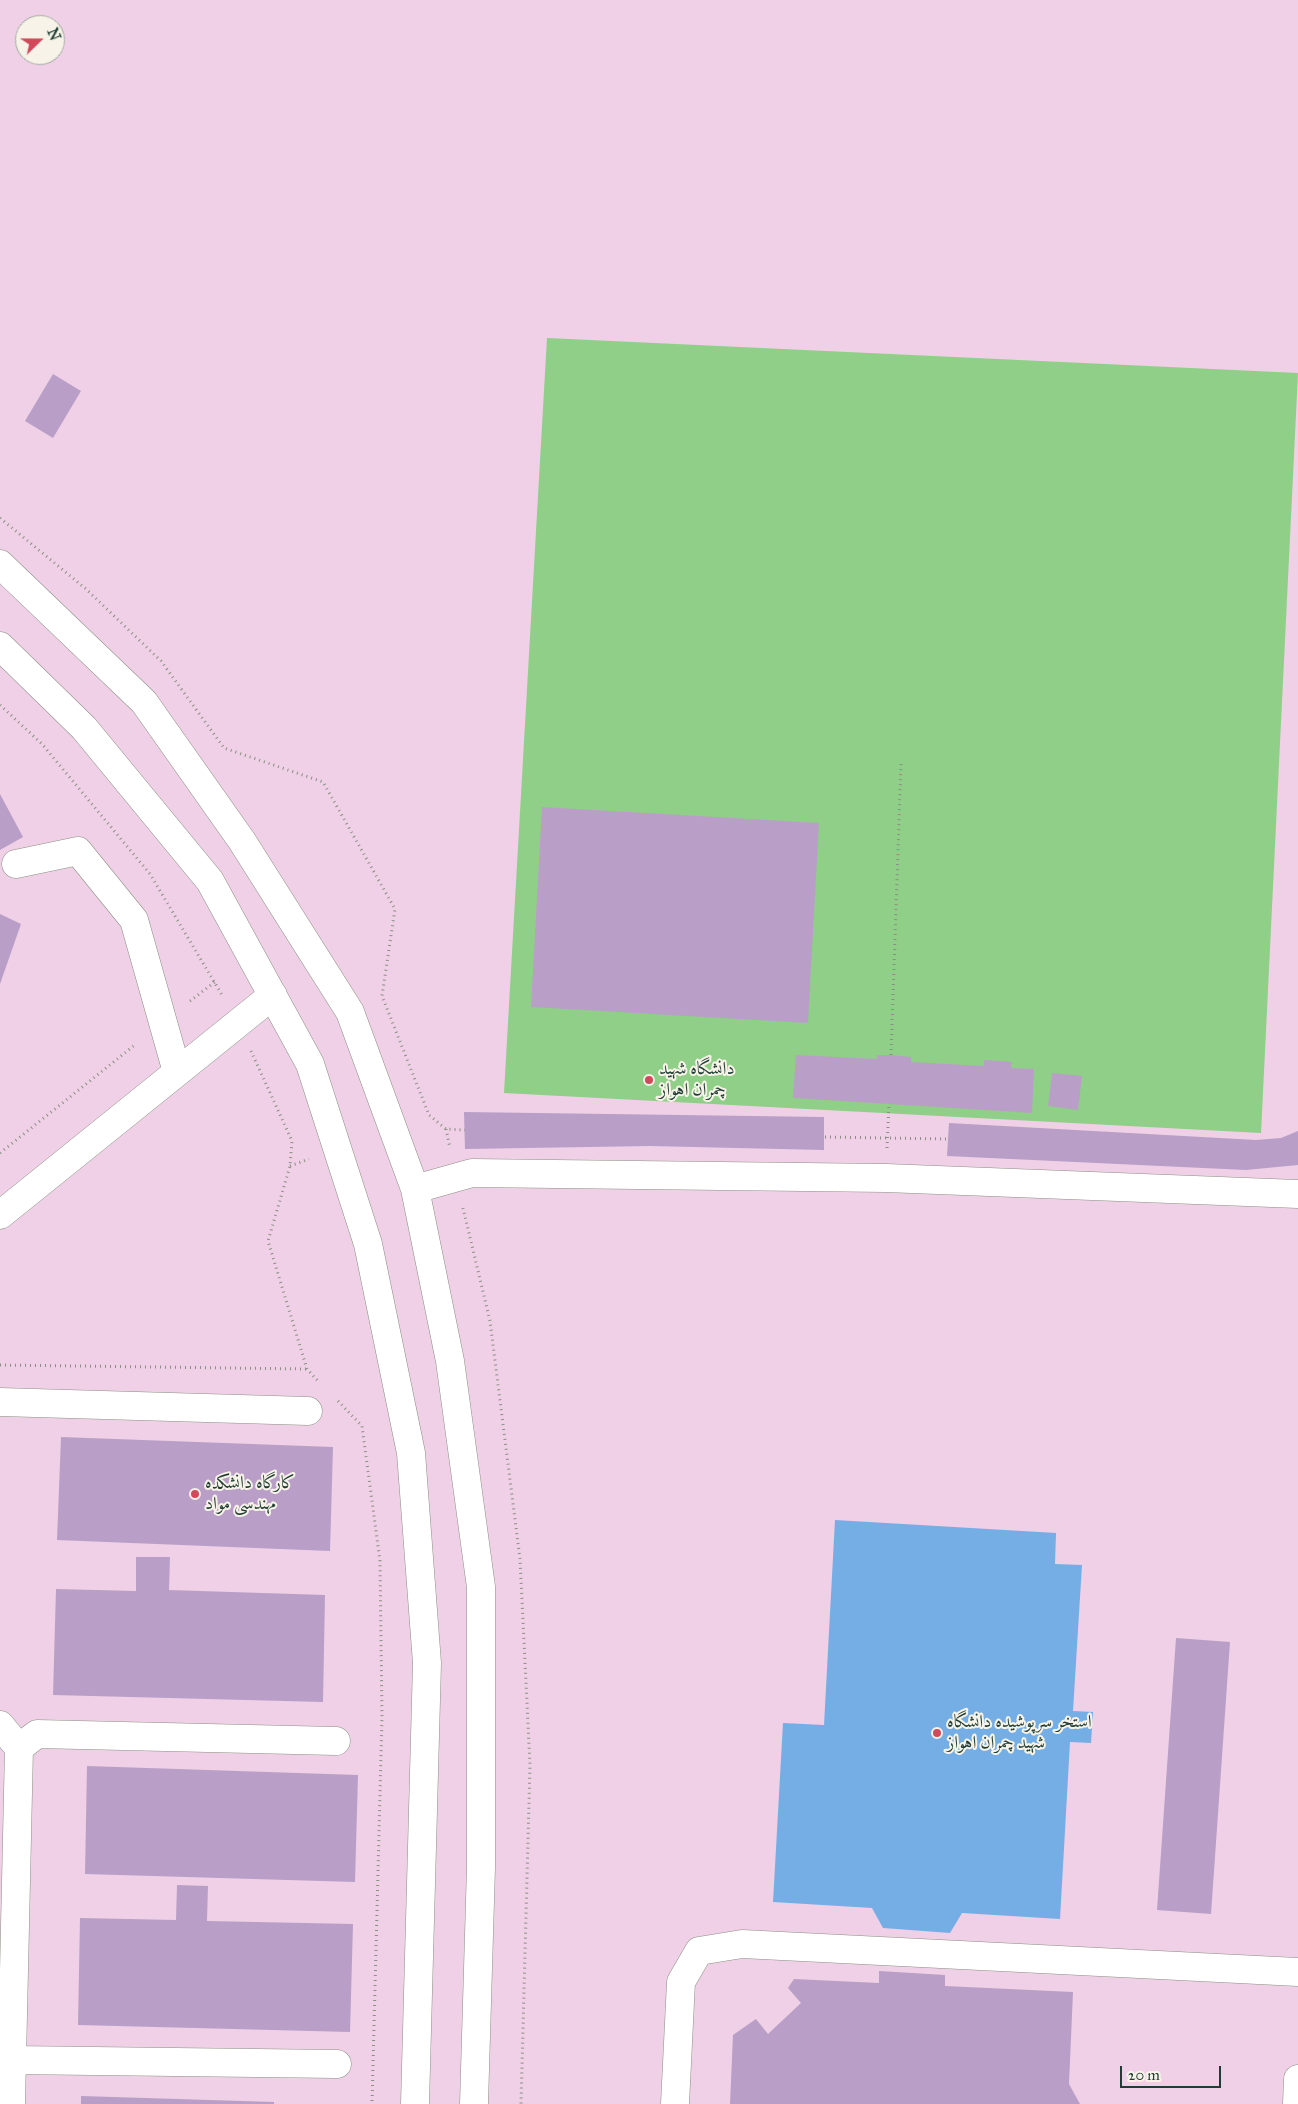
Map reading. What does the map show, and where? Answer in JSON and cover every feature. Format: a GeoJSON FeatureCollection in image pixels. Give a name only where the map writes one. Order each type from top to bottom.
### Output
{"type":"FeatureCollection","features":[{"type":"Feature","properties":{"kind":"lane"},"geometry":{"type":"LineString","coordinates":[[0,564],[144,702],[242,840],[350,1012],[416,1189],[450,1361],[481,1587],[481,1867],[474,2104]]}},
{"type":"Feature","properties":{"kind":"lane"},"geometry":{"type":"LineString","coordinates":[[0,646],[84,728],[210,881],[310,1064],[368,1244],[411,1453],[427,1663],[415,2104]]}},
{"type":"Feature","properties":{"kind":"lane"},"geometry":{"type":"LineString","coordinates":[[16,864],[78,851],[134,920],[177,1072]]}},
{"type":"Feature","properties":{"kind":"lane"},"geometry":{"type":"LineString","coordinates":[[0,1215],[273,995]]}},
{"type":"Feature","properties":{"kind":"lane"},"geometry":{"type":"LineString","coordinates":[[416,1189],[472,1173],[886,1178],[1298,1194]]}},
{"type":"Feature","properties":{"kind":"lane"},"geometry":{"type":"LineString","coordinates":[[0,1402],[308,1410]]}},
{"type":"Feature","properties":{"kind":"lane"},"geometry":{"type":"LineString","coordinates":[[0,1725],[19,1748],[11,2104]]}},
{"type":"Feature","properties":{"kind":"lane"},"geometry":{"type":"LineString","coordinates":[[19,1748],[37,1734],[336,1741]]}},
{"type":"Feature","properties":{"kind":"lane"},"geometry":{"type":"LineString","coordinates":[[675,2104],[681,1982],[699,1951],[742,1944],[1298,1972]]}},
{"type":"Feature","properties":{"kind":"lane"},"geometry":{"type":"LineString","coordinates":[[12,2060],[337,2064]]}},
{"type":"Feature","properties":{"kind":"lane"},"geometry":{"type":"LineString","coordinates":[[1297,2104],[1298,2079]]}},
{"type":"Feature","properties":{"kind":"path"},"geometry":{"type":"LineString","coordinates":[[0,518],[86,589],[161,661],[224,748],[323,782],[395,909],[382,996],[429,1115],[446,1129],[465,1130]]}},
{"type":"Feature","properties":{"kind":"path"},"geometry":{"type":"LineString","coordinates":[[0,705],[42,744],[150,874],[215,982],[262,1072],[292,1141],[290,1166],[268,1242],[307,1369],[324,1387]]}},
{"type":"Feature","properties":{"kind":"path"},"geometry":{"type":"LineString","coordinates":[[891,1055],[901,764]]}},
{"type":"Feature","properties":{"kind":"path"},"geometry":{"type":"LineString","coordinates":[[0,1153],[215,982]]}},
{"type":"Feature","properties":{"kind":"path"},"geometry":{"type":"LineString","coordinates":[[886,1178],[889,1104]]}},
{"type":"Feature","properties":{"kind":"path"},"geometry":{"type":"LineString","coordinates":[[825,1137],[948,1139]]}},
{"type":"Feature","properties":{"kind":"path"},"geometry":{"type":"LineString","coordinates":[[0,1365],[307,1369]]}},
{"type":"Feature","properties":{"kind":"path"},"geometry":{"type":"LineString","coordinates":[[336,1399],[362,1426],[380,1561],[382,1717],[372,2104]]}},
{"type":"Feature","properties":{"kind":"shaded area","name":"دانشگاه شهید چمران اهواز"},"geometry":{"type":"Polygon","coordinates":[[[0,0],[1298,0],[1298,2104],[0,2104],[0,0]]]}},
{"type":"Feature","properties":{"kind":"green space"},"geometry":{"type":"Polygon","coordinates":[[[547,338],[1298,373],[1261,1133],[504,1093],[547,338]]]}},
{"type":"Feature","properties":{"kind":"water","name":"استخر سرپوشیده دانشگاه شهید چمران اهواز"},"geometry":{"type":"Polygon","coordinates":[[[835,1520],[1056,1533],[1055,1564],[1082,1565],[1073,1711],[1093,1712],[1091,1743],[1070,1742],[1060,1919],[962,1913],[950,1933],[883,1928],[872,1908],[773,1902],[783,1723],[824,1725],[835,1520]]]}},
{"type":"Feature","properties":{"kind":"building"},"geometry":{"type":"Polygon","coordinates":[[[53,374],[81,391],[53,438],[25,421],[53,374]]]}},
{"type":"Feature","properties":{"kind":"building"},"geometry":{"type":"Polygon","coordinates":[[[0,794],[23,837],[0,850],[0,794]]]}},
{"type":"Feature","properties":{"kind":"building"},"geometry":{"type":"Polygon","coordinates":[[[542,807],[819,823],[808,1023],[531,1007],[542,807]]]}},
{"type":"Feature","properties":{"kind":"building"},"geometry":{"type":"Polygon","coordinates":[[[0,914],[21,924],[0,984],[0,914]]]}},
{"type":"Feature","properties":{"kind":"building"},"geometry":{"type":"Polygon","coordinates":[[[796,1055],[877,1059],[877,1055],[891,1055],[911,1057],[911,1062],[984,1066],[984,1060],[1012,1062],[1011,1068],[1034,1069],[1032,1113],[793,1098],[796,1055]]]}},
{"type":"Feature","properties":{"kind":"building"},"geometry":{"type":"Polygon","coordinates":[[[1052,1073],[1082,1076],[1078,1110],[1048,1106],[1052,1073]]]}},
{"type":"Feature","properties":{"kind":"building"},"geometry":{"type":"Polygon","coordinates":[[[464,1112],[824,1117],[824,1150],[650,1146],[465,1149],[464,1112]]]}},
{"type":"Feature","properties":{"kind":"building"},"geometry":{"type":"Polygon","coordinates":[[[949,1123],[1256,1140],[1281,1138],[1298,1131],[1298,1165],[1246,1170],[947,1156],[949,1123]]]}},
{"type":"Feature","properties":{"kind":"building","name":"کارگاه دانشکده مهندسی مواد"},"geometry":{"type":"Polygon","coordinates":[[[61,1437],[333,1447],[330,1551],[57,1540],[61,1437]]]}},
{"type":"Feature","properties":{"kind":"building"},"geometry":{"type":"Polygon","coordinates":[[[136,1557],[170,1557],[169,1590],[325,1595],[323,1702],[53,1695],[56,1589],[136,1591],[136,1557]]]}},
{"type":"Feature","properties":{"kind":"building"},"geometry":{"type":"Polygon","coordinates":[[[1176,1638],[1230,1642],[1211,1914],[1157,1910],[1176,1638]]]}},
{"type":"Feature","properties":{"kind":"building"},"geometry":{"type":"Polygon","coordinates":[[[87,1766],[358,1775],[355,1882],[85,1874],[87,1766]]]}},
{"type":"Feature","properties":{"kind":"building"},"geometry":{"type":"Polygon","coordinates":[[[177,1885],[208,1886],[207,1921],[353,1924],[350,2032],[78,2025],[80,1918],[176,1920],[177,1885]]]}},
{"type":"Feature","properties":{"kind":"building"},"geometry":{"type":"Polygon","coordinates":[[[879,1971],[945,1975],[945,1986],[1073,1992],[1069,2084],[1080,2104],[730,2104],[733,2035],[756,2019],[768,2034],[801,2003],[788,1988],[794,1979],[879,1983],[879,1971]]]}},
{"type":"Feature","properties":{"kind":"building"},"geometry":{"type":"Polygon","coordinates":[[[81,2096],[274,2102],[274,2104],[81,2104],[81,2096]]]}},
{"type":"Feature","properties":{"kind":"place","name":"دانشگاه شهید چمران اهواز"},"geometry":{"type":"Point","coordinates":[649,1080]}},
{"type":"Feature","properties":{"kind":"place","name":"کارگاه دانشکده مهندسی مواد"},"geometry":{"type":"Point","coordinates":[195,1494]}},
{"type":"Feature","properties":{"kind":"place","name":"استخر سرپوشیده دانشگاه شهید چمران اهواز"},"geometry":{"type":"Point","coordinates":[937,1733]}}]}
